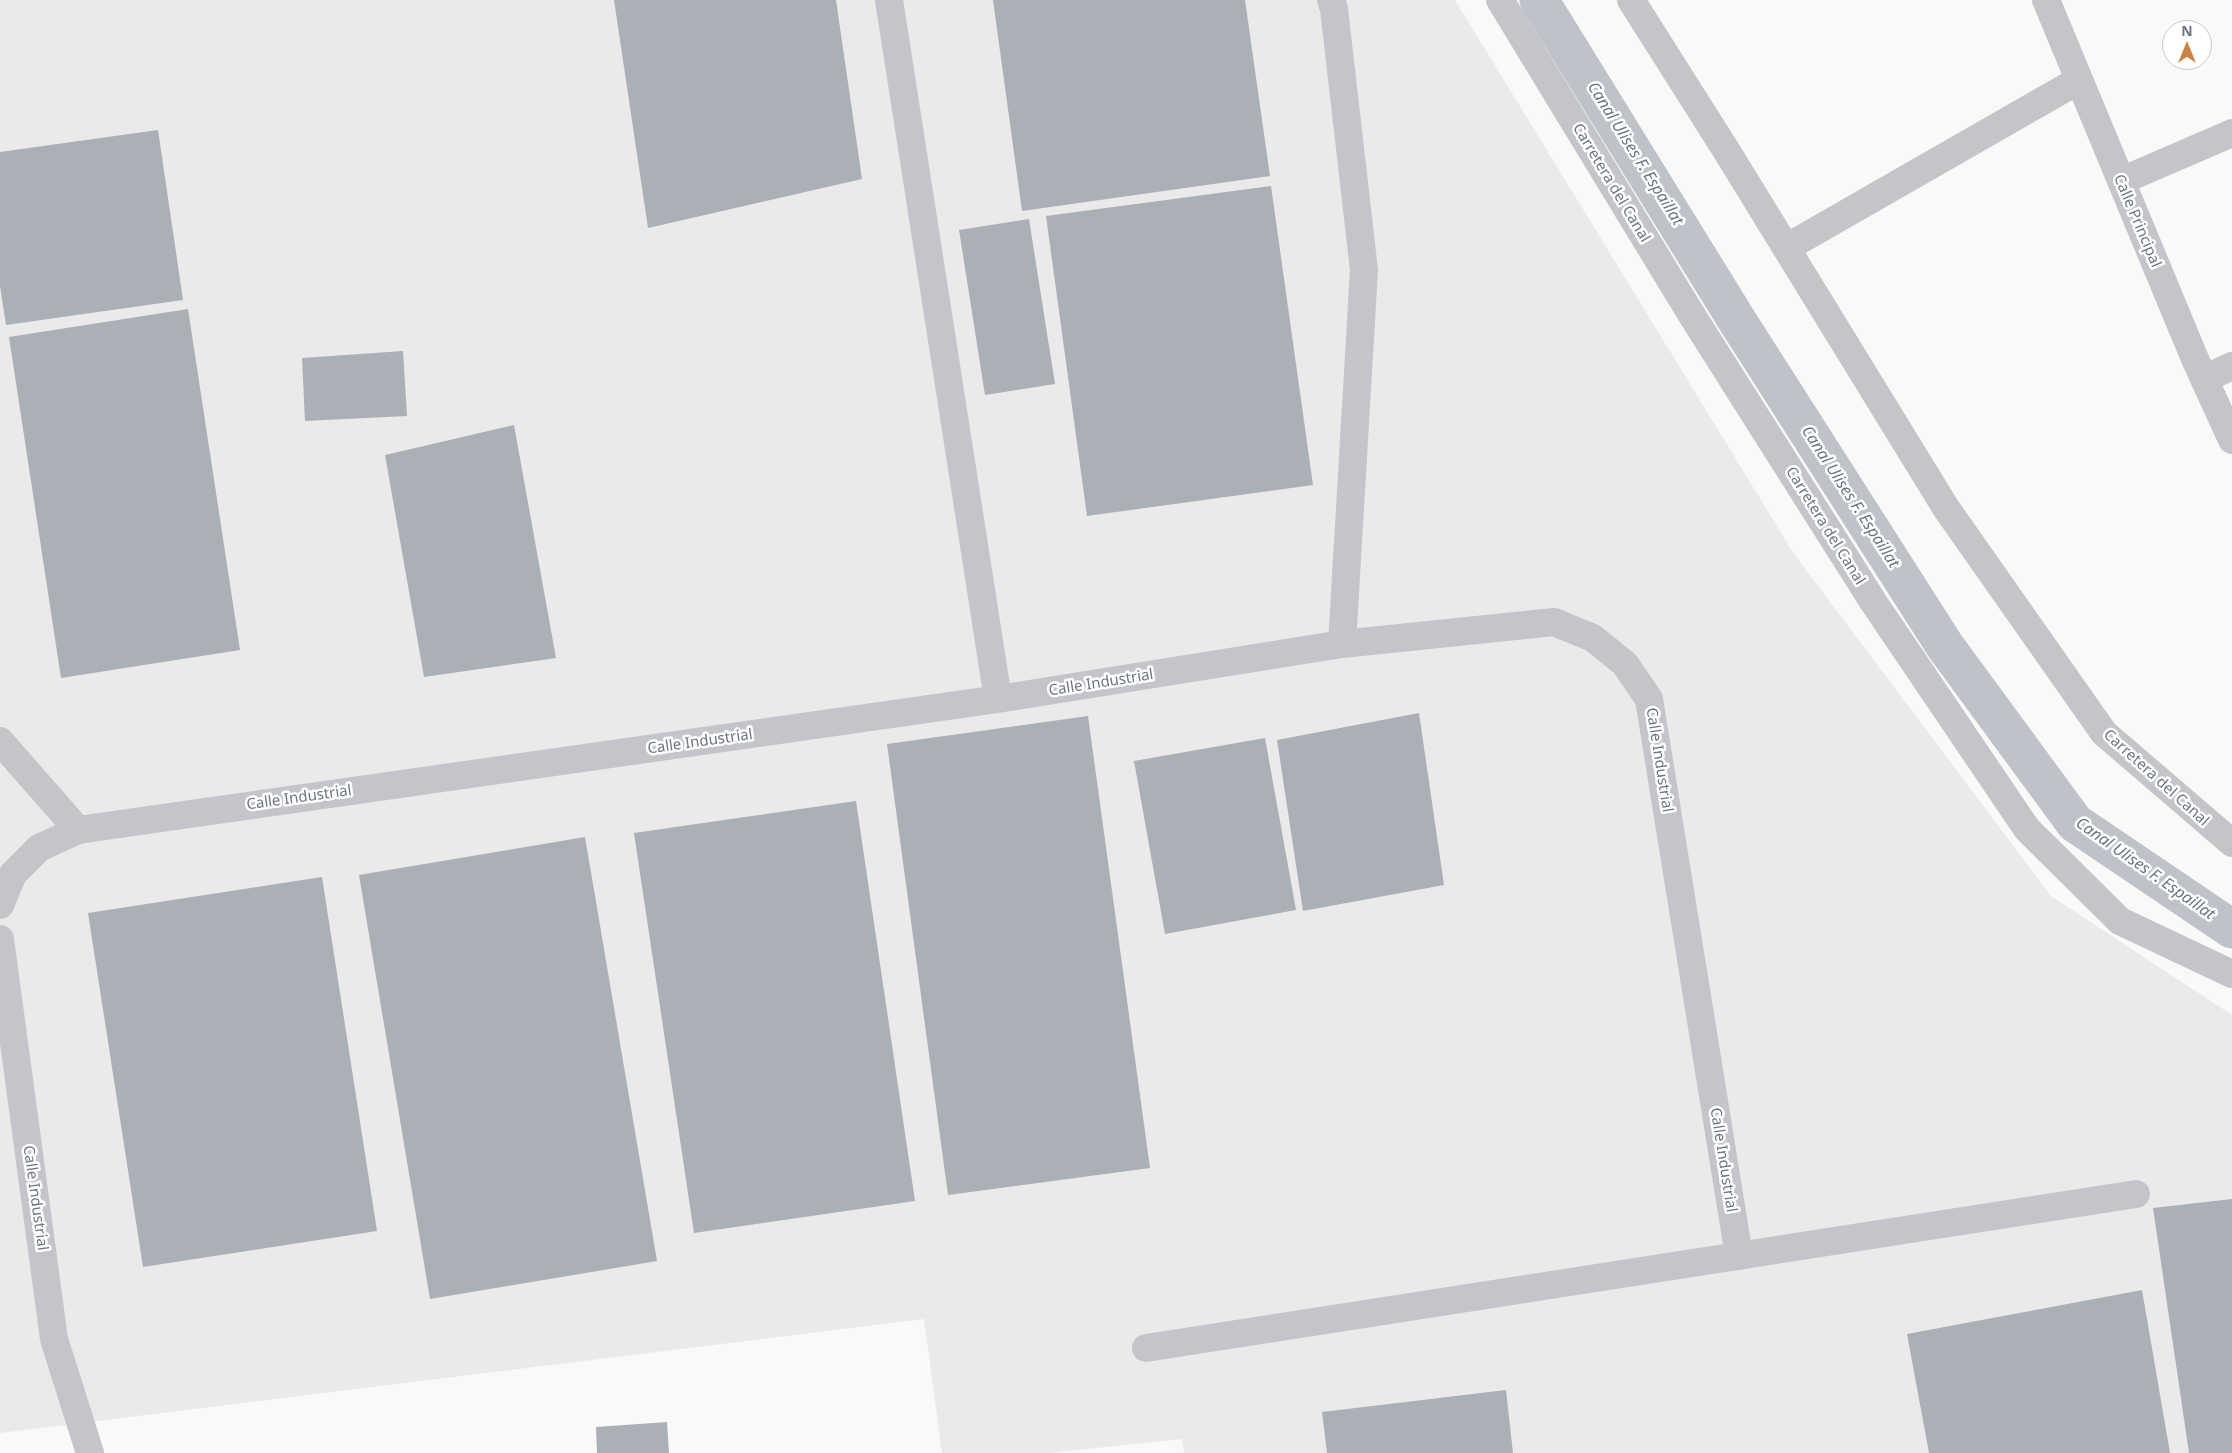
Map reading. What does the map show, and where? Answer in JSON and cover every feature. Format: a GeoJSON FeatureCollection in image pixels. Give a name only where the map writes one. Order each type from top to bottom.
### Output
{"type":"FeatureCollection","features":[{"type":"Feature","properties":{"kind":"street"},"geometry":{"type":"LineString","coordinates":[[889,0],[998,699]]}},
{"type":"Feature","properties":{"kind":"street"},"geometry":{"type":"LineString","coordinates":[[1330,0],[1334,9],[1364,270],[1342,644]]}},
{"type":"Feature","properties":{"kind":"street","name":"Carretera del Canal"},"geometry":{"type":"LineString","coordinates":[[1500,0],[1688,309],[1874,603],[2027,829],[2120,921],[2232,974]]}},
{"type":"Feature","properties":{"kind":"street","name":"Carretera del Canal"},"geometry":{"type":"LineString","coordinates":[[1631,0],[1946,508],[2104,733],[2232,843]]}},
{"type":"Feature","properties":{"kind":"street","name":"Calle Principal"},"geometry":{"type":"LineString","coordinates":[[2046,0],[2204,379],[2232,440]]}},
{"type":"Feature","properties":{"kind":"street"},"geometry":{"type":"LineString","coordinates":[[1786,248],[2079,80]]}},
{"type":"Feature","properties":{"kind":"street"},"geometry":{"type":"LineString","coordinates":[[2121,181],[2232,134]]}},
{"type":"Feature","properties":{"kind":"street"},"geometry":{"type":"LineString","coordinates":[[2204,379],[2232,366]]}},
{"type":"Feature","properties":{"kind":"street","name":"Calle Industrial"},"geometry":{"type":"LineString","coordinates":[[0,905],[13,874],[39,848],[78,830],[998,699],[1342,644],[1554,622],[1592,638],[1626,664],[1649,699],[1739,1256]]}},
{"type":"Feature","properties":{"kind":"street"},"geometry":{"type":"LineString","coordinates":[[0,741],[78,830]]}},
{"type":"Feature","properties":{"kind":"street","name":"Calle Industrial"},"geometry":{"type":"LineString","coordinates":[[0,939],[54,1339],[90,1453]]}},
{"type":"Feature","properties":{"kind":"street"},"geometry":{"type":"LineString","coordinates":[[1146,1348],[2136,1194]]}},
{"type":"Feature","properties":{"kind":"shaded area"},"geometry":{"type":"Polygon","coordinates":[[[0,0],[1455,0],[1794,554],[2051,896],[2232,1015],[2232,1453],[1184,1453],[1182,1439],[1049,1453],[942,1453],[924,1319],[0,1433],[0,0]]]}},
{"type":"Feature","properties":{"kind":"building"},"geometry":{"type":"Polygon","coordinates":[[[614,0],[836,0],[862,179],[648,228],[614,0]]]}},
{"type":"Feature","properties":{"kind":"building"},"geometry":{"type":"Polygon","coordinates":[[[993,0],[1245,0],[1270,176],[1022,211],[993,0]]]}},
{"type":"Feature","properties":{"kind":"building"},"geometry":{"type":"Polygon","coordinates":[[[158,130],[183,300],[6,325],[0,286],[0,152],[158,130]]]}},
{"type":"Feature","properties":{"kind":"building"},"geometry":{"type":"Polygon","coordinates":[[[1271,186],[1313,485],[1087,516],[1046,216],[1271,186]]]}},
{"type":"Feature","properties":{"kind":"building"},"geometry":{"type":"Polygon","coordinates":[[[1029,219],[1055,384],[985,395],[959,230],[1029,219]]]}},
{"type":"Feature","properties":{"kind":"building"},"geometry":{"type":"Polygon","coordinates":[[[188,309],[240,650],[61,678],[9,337],[188,309]]]}},
{"type":"Feature","properties":{"kind":"building"},"geometry":{"type":"Polygon","coordinates":[[[403,351],[407,416],[305,421],[302,358],[403,351]]]}},
{"type":"Feature","properties":{"kind":"building"},"geometry":{"type":"Polygon","coordinates":[[[514,425],[556,658],[424,677],[385,455],[514,425]]]}},
{"type":"Feature","properties":{"kind":"building"},"geometry":{"type":"Polygon","coordinates":[[[1419,713],[1444,885],[1303,911],[1277,740],[1419,713]]]}},
{"type":"Feature","properties":{"kind":"building"},"geometry":{"type":"Polygon","coordinates":[[[1088,716],[1150,1168],[948,1195],[887,744],[1088,716]]]}},
{"type":"Feature","properties":{"kind":"building"},"geometry":{"type":"Polygon","coordinates":[[[1265,738],[1296,910],[1165,934],[1134,761],[1265,738]]]}},
{"type":"Feature","properties":{"kind":"building"},"geometry":{"type":"Polygon","coordinates":[[[856,801],[915,1201],[694,1233],[634,833],[856,801]]]}},
{"type":"Feature","properties":{"kind":"building"},"geometry":{"type":"Polygon","coordinates":[[[585,837],[657,1261],[430,1299],[359,875],[585,837]]]}},
{"type":"Feature","properties":{"kind":"building"},"geometry":{"type":"Polygon","coordinates":[[[322,877],[377,1231],[143,1267],[88,913],[322,877]]]}},
{"type":"Feature","properties":{"kind":"building"},"geometry":{"type":"Polygon","coordinates":[[[2232,1199],[2232,1453],[2189,1453],[2153,1208],[2232,1199]]]}},
{"type":"Feature","properties":{"kind":"building"},"geometry":{"type":"Polygon","coordinates":[[[2142,1290],[2170,1453],[1929,1453],[1907,1334],[2142,1290]]]}},
{"type":"Feature","properties":{"kind":"building"},"geometry":{"type":"Polygon","coordinates":[[[1506,1390],[1513,1453],[1327,1453],[1322,1412],[1506,1390]]]}},
{"type":"Feature","properties":{"kind":"building"},"geometry":{"type":"Polygon","coordinates":[[[667,1422],[669,1453],[597,1453],[596,1427],[667,1422]]]}},
{"type":"Feature","properties":{"kind":"waterway","name":"Canal Ulises F. Espaillat"},"geometry":{"type":"LineString","coordinates":[[1539,0],[1738,322],[1945,646],[2075,823],[2232,929]]}}]}
